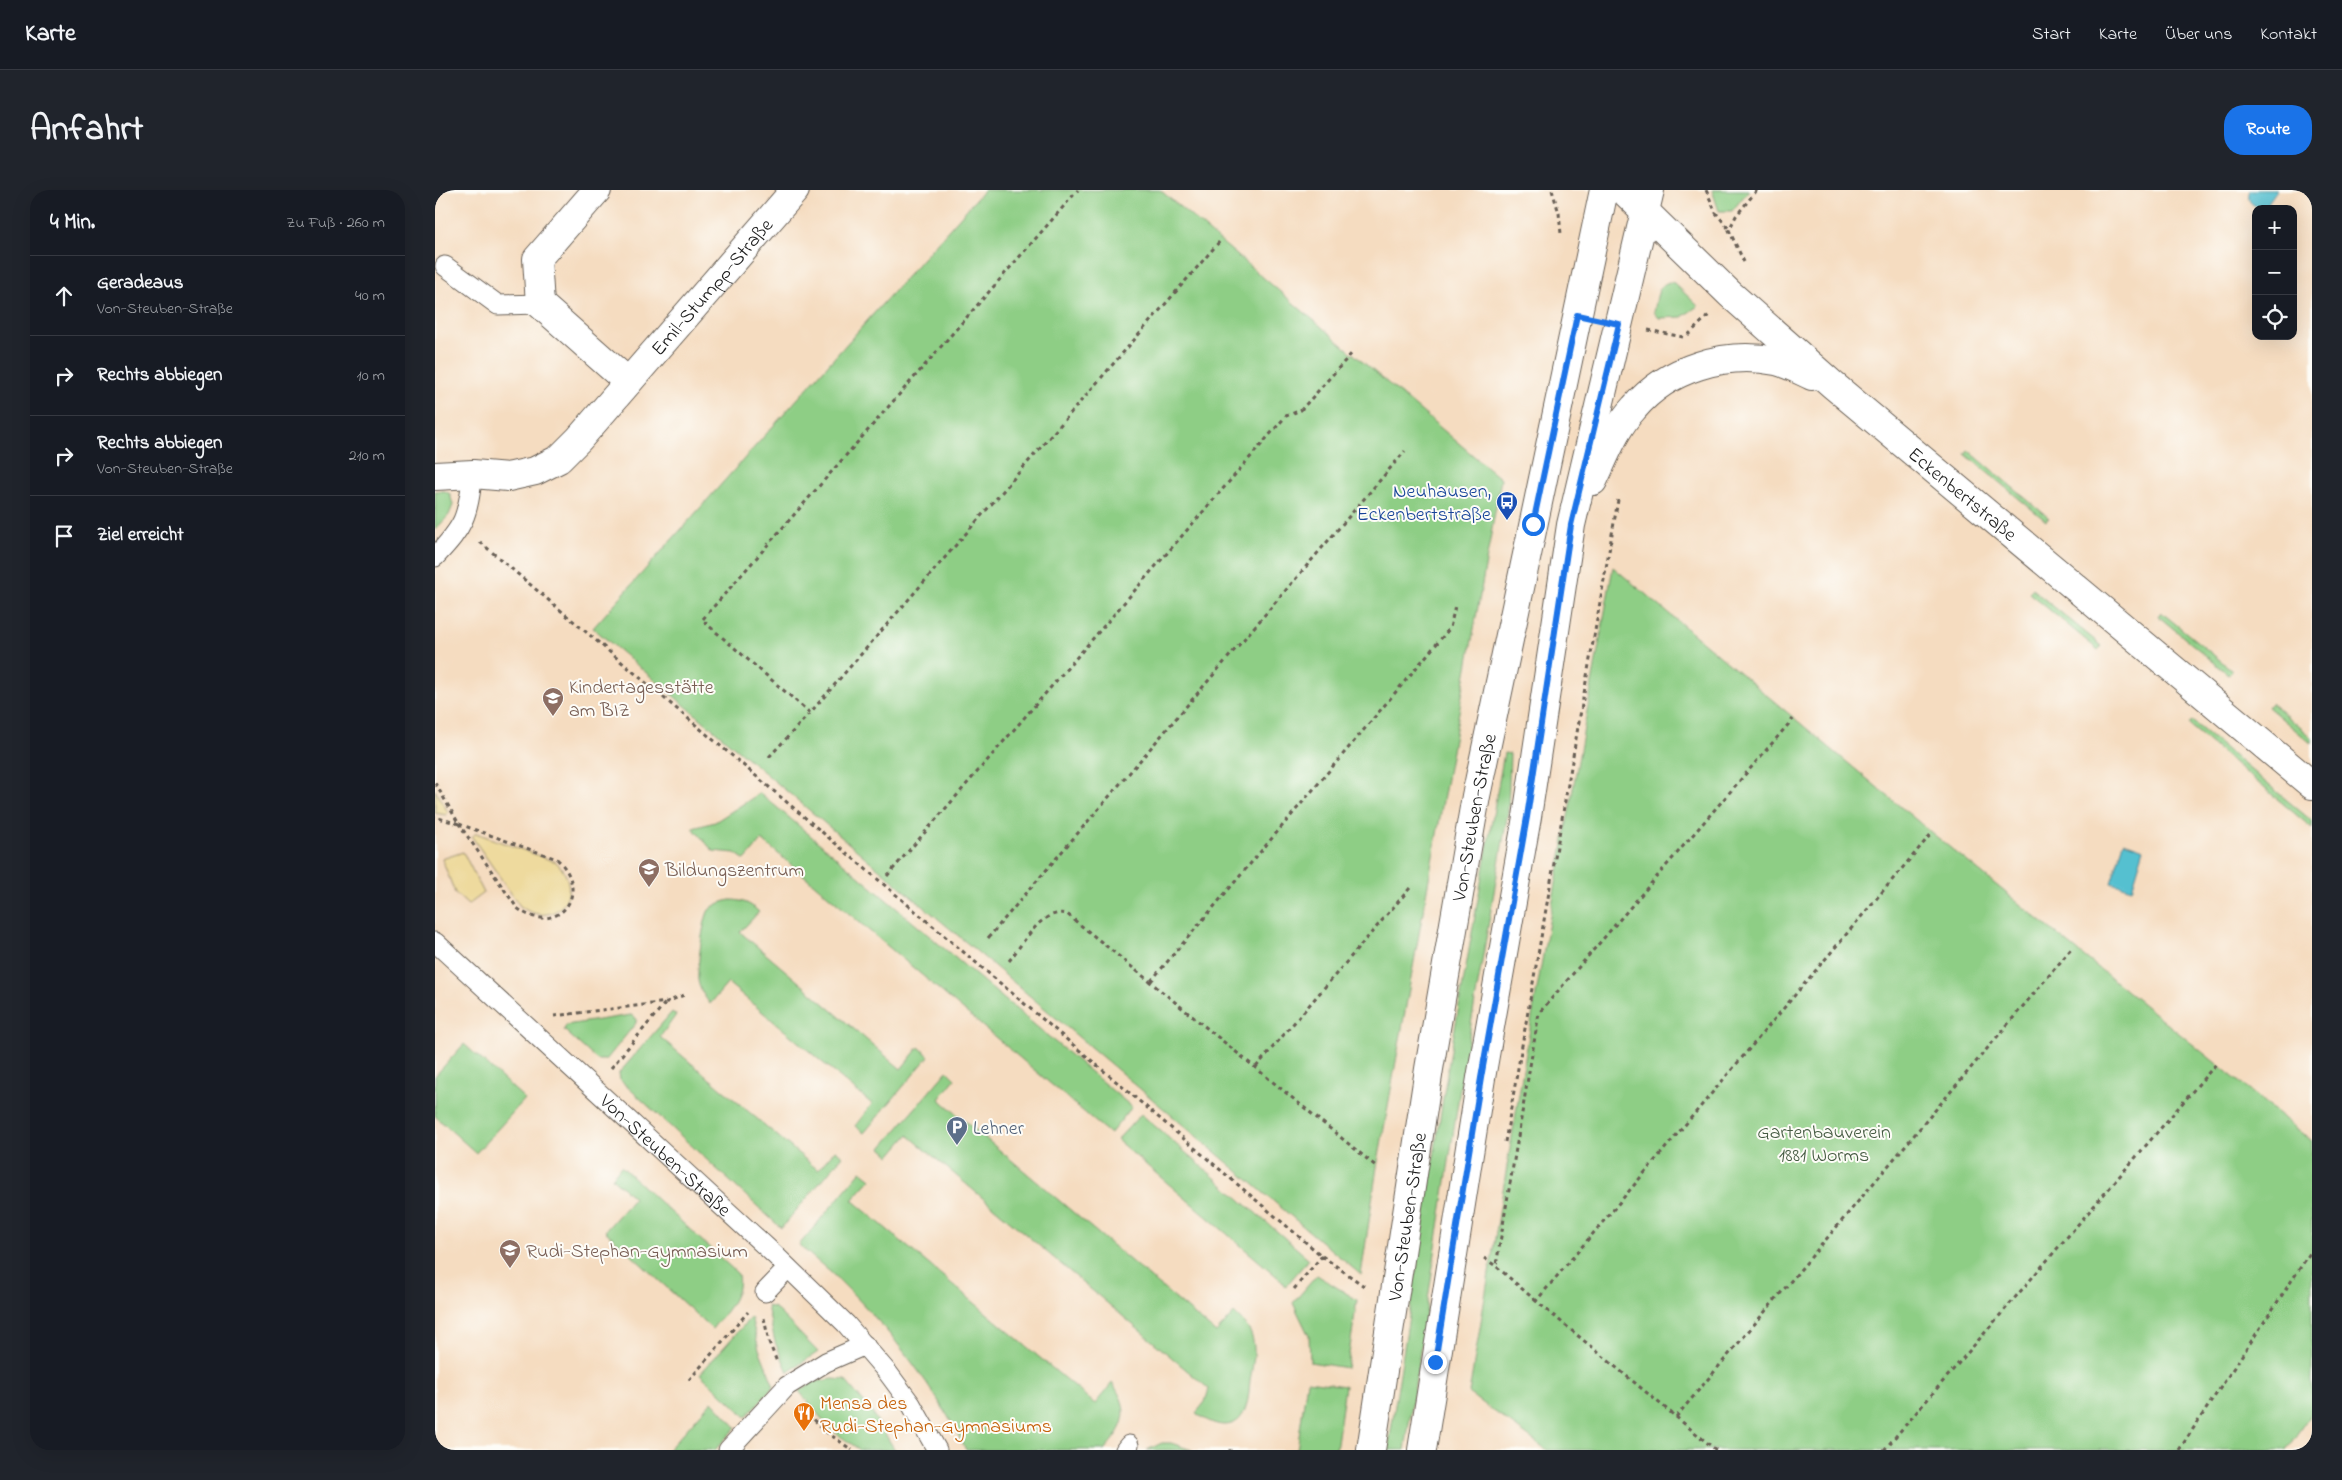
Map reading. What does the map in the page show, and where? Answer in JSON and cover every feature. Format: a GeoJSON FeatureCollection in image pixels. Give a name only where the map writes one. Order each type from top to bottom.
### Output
{"type":"FeatureCollection","features":[{"type":"Feature","properties":{"kind":"street"},"geometry":{"type":"LineString","coordinates":[[597,190],[537,259],[540,304],[628,382]]}},
{"type":"Feature","properties":{"kind":"street","name":"Emil-Stumpp-Straße"},"geometry":{"type":"LineString","coordinates":[[435,476],[473,474],[508,477],[535,471],[559,459],[795,190]]}},
{"type":"Feature","properties":{"kind":"street","name":"Von-Steuben-Straße"},"geometry":{"type":"LineString","coordinates":[[1371,1450],[1428,1078],[1476,796],[1604,190]]}},
{"type":"Feature","properties":{"kind":"street","name":"Eckenbertstraße"},"geometry":{"type":"LineString","coordinates":[[1623,190],[1648,200],[1730,294],[1833,385],[2312,785]]}},
{"type":"Feature","properties":{"kind":"street"},"geometry":{"type":"LineString","coordinates":[[1422,1450],[1479,1088],[1527,817],[1571,525],[1648,200]]}},
{"type":"Feature","properties":{"kind":"street"},"geometry":{"type":"LineString","coordinates":[[1571,525],[1620,427],[1633,408],[1665,380],[1697,367],[1726,360],[1751,359],[1778,362],[1833,385]]}},
{"type":"Feature","properties":{"kind":"lane"},"geometry":{"type":"LineString","coordinates":[[445,266],[498,305],[540,304]]}},
{"type":"Feature","properties":{"kind":"lane"},"geometry":{"type":"LineString","coordinates":[[435,557],[465,520],[469,509],[473,474]]}},
{"type":"Feature","properties":{"kind":"lane","name":"Von-Steuben-Straße"},"geometry":{"type":"LineString","coordinates":[[435,942],[788,1268],[865,1345],[911,1404],[937,1450]]}},
{"type":"Feature","properties":{"kind":"lane"},"geometry":{"type":"LineString","coordinates":[[765,1292],[788,1268]]}},
{"type":"Feature","properties":{"kind":"lane"},"geometry":{"type":"LineString","coordinates":[[728,1450],[787,1386],[827,1362],[865,1345]]}},
{"type":"Feature","properties":{"kind":"path"},"geometry":{"type":"LineString","coordinates":[[810,713],[702,620],[1078,190]]}},
{"type":"Feature","properties":{"kind":"path"},"geometry":{"type":"LineString","coordinates":[[1619,324],[1686,338],[1750,273],[1729,230],[1716,213],[1707,190]]}},
{"type":"Feature","properties":{"kind":"path"},"geometry":{"type":"LineString","coordinates":[[1729,230],[1735,216],[1757,190]]}},
{"type":"Feature","properties":{"kind":"path"},"geometry":{"type":"LineString","coordinates":[[769,757],[810,713],[1221,241]]}},
{"type":"Feature","properties":{"kind":"path"},"geometry":{"type":"LineString","coordinates":[[887,876],[1286,416],[1301,410],[1351,353]]}},
{"type":"Feature","properties":{"kind":"path"},"geometry":{"type":"LineString","coordinates":[[988,938],[1405,450]]}},
{"type":"Feature","properties":{"kind":"path"},"geometry":{"type":"LineString","coordinates":[[1503,1150],[1620,491]]}},
{"type":"Feature","properties":{"kind":"path"},"geometry":{"type":"LineString","coordinates":[[465,520],[475,538],[499,560],[1322,1256],[1393,1304]]}},
{"type":"Feature","properties":{"kind":"path"},"geometry":{"type":"LineString","coordinates":[[1151,981],[1450,628],[1455,606]]}},
{"type":"Feature","properties":{"kind":"path"},"geometry":{"type":"LineString","coordinates":[[1495,1266],[1539,1013],[1793,719]]}},
{"type":"Feature","properties":{"kind":"path"},"geometry":{"type":"LineString","coordinates":[[435,783],[459,824],[517,908],[527,915],[549,918],[560,913],[568,904],[573,892],[572,880],[567,868],[557,859],[459,824],[435,817]]}},
{"type":"Feature","properties":{"kind":"path"},"geometry":{"type":"LineString","coordinates":[[1536,1301],[1932,833]]}},
{"type":"Feature","properties":{"kind":"path"},"geometry":{"type":"LineString","coordinates":[[1256,1067],[1410,888]]}},
{"type":"Feature","properties":{"kind":"path"},"geometry":{"type":"LineString","coordinates":[[1009,961],[1047,916],[1060,913],[1075,920],[1377,1167]]}},
{"type":"Feature","properties":{"kind":"path"},"geometry":{"type":"LineString","coordinates":[[1676,1416],[2073,947]]}},
{"type":"Feature","properties":{"kind":"path"},"geometry":{"type":"LineString","coordinates":[[519,1021],[667,1002],[684,995]]}},
{"type":"Feature","properties":{"kind":"path"},"geometry":{"type":"LineString","coordinates":[[594,1089],[667,1002]]}},
{"type":"Feature","properties":{"kind":"path"},"geometry":{"type":"LineString","coordinates":[[1885,1450],[2216,1064]]}},
{"type":"Feature","properties":{"kind":"path"},"geometry":{"type":"LineString","coordinates":[[2179,1450],[2312,1250]]}},
{"type":"Feature","properties":{"kind":"path"},"geometry":{"type":"LineString","coordinates":[[1294,1289],[1322,1256]]}},
{"type":"Feature","properties":{"kind":"path"},"geometry":{"type":"LineString","coordinates":[[1483,1267],[1484,1258],[1716,1450]]}},
{"type":"Feature","properties":{"kind":"path"},"geometry":{"type":"LineString","coordinates":[[689,1380],[765,1292]]}},
{"type":"Feature","properties":{"kind":"green space"},"geometry":{"type":"Polygon","coordinates":[[[984,190],[1160,190],[1501,479],[1377,1167],[1361,1275],[593,628],[984,190]]]}},
{"type":"Feature","properties":{"kind":"green space"},"geometry":{"type":"Polygon","coordinates":[[[1712,190],[1749,190],[1732,211],[1719,211],[1712,190]]]}},
{"type":"Feature","properties":{"kind":"green space"},"geometry":{"type":"Polygon","coordinates":[[[1669,282],[1674,283],[1698,306],[1682,317],[1659,318],[1654,312],[1659,290],[1669,282]]]}},
{"type":"Feature","properties":{"kind":"green space"},"geometry":{"type":"Polygon","coordinates":[[[1968,450],[2049,518],[2046,521],[1965,454],[1968,450]]]}},
{"type":"Feature","properties":{"kind":"green space"},"geometry":{"type":"Polygon","coordinates":[[[435,491],[445,491],[450,494],[453,505],[449,515],[435,530],[435,491]]]}},
{"type":"Feature","properties":{"kind":"green space","name":"Gartenbauverein 1881 Worms"},"geometry":{"type":"Polygon","coordinates":[[[1613,567],[1932,833],[2312,1141],[2312,1412],[2286,1450],[1547,1450],[1469,1393],[1534,1005],[1613,567]]]}},
{"type":"Feature","properties":{"kind":"green space"},"geometry":{"type":"Polygon","coordinates":[[[2032,589],[2102,646],[2098,650],[2029,593],[2032,589]]]}},
{"type":"Feature","properties":{"kind":"green space"},"geometry":{"type":"Polygon","coordinates":[[[2161,612],[2232,670],[2228,674],[2158,616],[2161,612]]]}},
{"type":"Feature","properties":{"kind":"green space"},"geometry":{"type":"Polygon","coordinates":[[[2271,703],[2312,737],[2312,744],[2268,707],[2271,703]]]}},
{"type":"Feature","properties":{"kind":"green space"},"geometry":{"type":"Polygon","coordinates":[[[2192,721],[2312,821],[2312,828],[2189,725],[2192,721]]]}},
{"type":"Feature","properties":{"kind":"green space"},"geometry":{"type":"Polygon","coordinates":[[[1504,753],[1510,754],[1508,812],[1462,1076],[1405,1450],[1388,1450],[1447,1073],[1504,753]]]}},
{"type":"Feature","properties":{"kind":"green space"},"geometry":{"type":"Polygon","coordinates":[[[760,793],[1132,1107],[1110,1134],[762,840],[745,860],[735,853],[713,851],[693,828],[715,822],[760,793]]]}},
{"type":"Feature","properties":{"kind":"green space"},"geometry":{"type":"Polygon","coordinates":[[[730,900],[746,903],[759,912],[740,932],[901,1069],[919,1047],[929,1056],[864,1133],[855,1126],[872,1104],[728,983],[710,1004],[703,993],[698,974],[701,944],[707,915],[714,906],[730,900]]]}},
{"type":"Feature","properties":{"kind":"green space"},"geometry":{"type":"Polygon","coordinates":[[[672,1012],[676,1015],[660,1037],[818,1170],[835,1150],[843,1156],[781,1228],[620,1080],[619,1073],[672,1012]]]}},
{"type":"Feature","properties":{"kind":"green space"},"geometry":{"type":"Polygon","coordinates":[[[631,1015],[636,1018],[636,1023],[606,1060],[597,1060],[564,1030],[566,1025],[631,1015]]]}},
{"type":"Feature","properties":{"kind":"green space"},"geometry":{"type":"Polygon","coordinates":[[[464,1044],[525,1099],[476,1153],[435,1116],[435,1076],[464,1044]]]}},
{"type":"Feature","properties":{"kind":"green space"},"geometry":{"type":"Polygon","coordinates":[[[947,1071],[955,1079],[939,1099],[1216,1333],[1234,1313],[1245,1325],[1253,1340],[1254,1357],[1247,1404],[1242,1416],[1237,1421],[1231,1424],[1217,1424],[1202,1418],[1196,1413],[1205,1402],[1209,1389],[908,1135],[890,1156],[881,1148],[947,1071]]]}},
{"type":"Feature","properties":{"kind":"green space"},"geometry":{"type":"Polygon","coordinates":[[[1141,1114],[1309,1259],[1285,1287],[1281,1280],[1117,1140],[1141,1114]]]}},
{"type":"Feature","properties":{"kind":"green space"},"geometry":{"type":"Polygon","coordinates":[[[621,1166],[738,1274],[739,1282],[735,1297],[712,1329],[605,1231],[634,1198],[612,1178],[621,1166]]]}},
{"type":"Feature","properties":{"kind":"green space"},"geometry":{"type":"Polygon","coordinates":[[[861,1171],[871,1179],[852,1200],[1095,1404],[1112,1383],[1124,1410],[1121,1426],[1117,1434],[1104,1450],[966,1450],[941,1404],[895,1341],[832,1273],[799,1245],[861,1171]]]}},
{"type":"Feature","properties":{"kind":"green space"},"geometry":{"type":"Polygon","coordinates":[[[1317,1275],[1357,1300],[1347,1368],[1310,1362],[1309,1336],[1293,1303],[1317,1275]]]}},
{"type":"Feature","properties":{"kind":"green space"},"geometry":{"type":"Polygon","coordinates":[[[767,1306],[775,1308],[818,1352],[788,1372],[775,1342],[767,1306]]]}},
{"type":"Feature","properties":{"kind":"green space"},"geometry":{"type":"Polygon","coordinates":[[[751,1317],[759,1349],[774,1386],[746,1417],[700,1374],[751,1317]]]}},
{"type":"Feature","properties":{"kind":"green space"},"geometry":{"type":"Polygon","coordinates":[[[833,1379],[845,1380],[871,1411],[895,1450],[860,1450],[830,1429],[799,1391],[813,1382],[833,1379]]]}},
{"type":"Feature","properties":{"kind":"green space"},"geometry":{"type":"Polygon","coordinates":[[[1307,1381],[1345,1386],[1336,1450],[1297,1450],[1307,1381]]]}},
{"type":"Feature","properties":{"kind":"green space"},"geometry":{"type":"Polygon","coordinates":[[[712,1401],[736,1427],[715,1450],[668,1450],[712,1401]]]}},
{"type":"Feature","properties":{"kind":"green space"},"geometry":{"type":"Polygon","coordinates":[[[1162,1443],[1171,1443],[1192,1450],[1147,1450],[1162,1443]]]}},
{"type":"Feature","properties":{"kind":"sand"},"geometry":{"type":"Polygon","coordinates":[[[435,790],[448,812],[446,815],[435,813],[435,790]]]}},
{"type":"Feature","properties":{"kind":"sand"},"geometry":{"type":"Polygon","coordinates":[[[476,833],[556,862],[565,874],[568,885],[567,896],[563,905],[555,911],[545,914],[533,913],[520,906],[472,837],[476,833]]]}},
{"type":"Feature","properties":{"kind":"sand"},"geometry":{"type":"Polygon","coordinates":[[[463,852],[484,893],[468,905],[455,893],[442,859],[463,852]]]}},
{"type":"Feature","properties":{"kind":"water"},"geometry":{"type":"Polygon","coordinates":[[[2250,190],[2277,190],[2266,205],[2254,205],[2250,201],[2250,190]]]}},
{"type":"Feature","properties":{"kind":"water"},"geometry":{"type":"Polygon","coordinates":[[[2124,842],[2144,849],[2132,889],[2111,883],[2124,842]]]}},
{"type":"Feature","properties":{"kind":"place","name":"Neuhausen, Eckenbertstraße"},"geometry":{"type":"Point","coordinates":[1507,521]}},
{"type":"Feature","properties":{"kind":"place","name":"Kindertagesstätte am BIZ"},"geometry":{"type":"Point","coordinates":[553,717]}},
{"type":"Feature","properties":{"kind":"place","name":"Bildungszentrum"},"geometry":{"type":"Point","coordinates":[649,888]}},
{"type":"Feature","properties":{"kind":"place","name":"Lehner"},"geometry":{"type":"Point","coordinates":[957,1146]}},
{"type":"Feature","properties":{"kind":"place","name":"Rudi-Stephan-Gymnasium"},"geometry":{"type":"Point","coordinates":[510,1269]}},
{"type":"Feature","properties":{"kind":"place","name":"Mensa des Rudi-Stephan-Gymnasiums"},"geometry":{"type":"Point","coordinates":[804,1432]}},
{"type":"Feature","properties":{"kind":"route"},"geometry":{"type":"LineString","coordinates":[[1435,1362],[1481,1078],[1527,817],[1571,525],[1619,324],[1577,315],[1533,524]]}}]}
